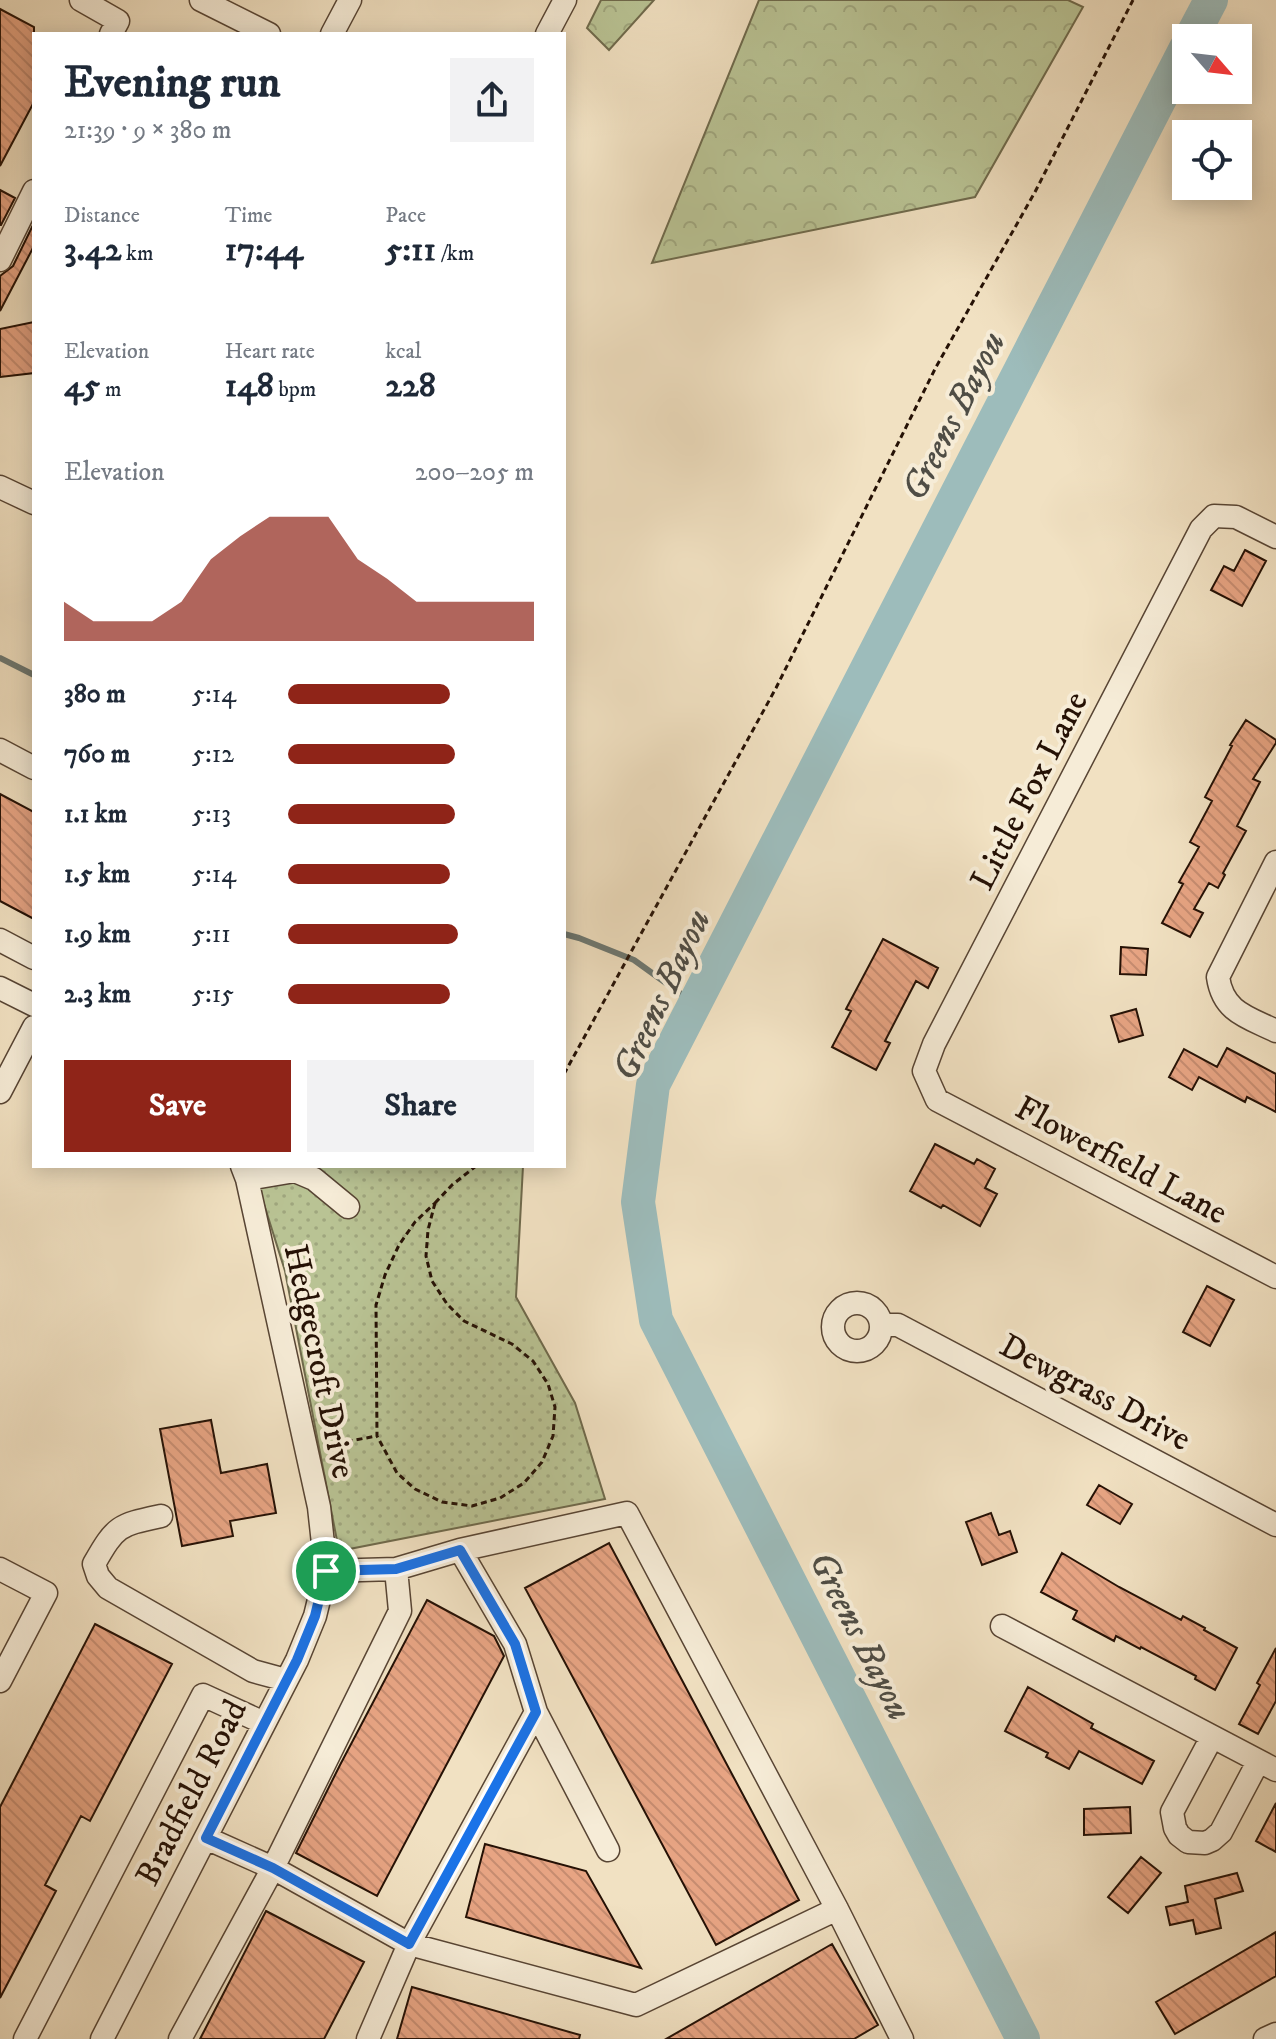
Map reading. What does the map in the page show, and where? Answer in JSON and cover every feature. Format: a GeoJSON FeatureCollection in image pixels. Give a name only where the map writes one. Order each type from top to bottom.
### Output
{"type":"FeatureCollection","features":[{"type":"Feature","properties":{"kind":"street"},"geometry":{"type":"LineString","coordinates":[[81,0],[118,21],[112,32]]}},
{"type":"Feature","properties":{"kind":"street"},"geometry":{"type":"LineString","coordinates":[[201,0],[265,32]]}},
{"type":"Feature","properties":{"kind":"street"},"geometry":{"type":"LineString","coordinates":[[333,32],[350,0]]}},
{"type":"Feature","properties":{"kind":"street"},"geometry":{"type":"LineString","coordinates":[[548,32],[565,0]]}},
{"type":"Feature","properties":{"kind":"street"},"geometry":{"type":"LineString","coordinates":[[0,260],[32,195]]}},
{"type":"Feature","properties":{"kind":"street"},"geometry":{"type":"LineString","coordinates":[[0,487],[32,502]]}},
{"type":"Feature","properties":{"kind":"street","name":"Little Fox Lane"},"geometry":{"type":"LineString","coordinates":[[937,1100],[924,1071],[934,1044],[1201,529],[1214,516],[1236,517],[1276,537]]}},
{"type":"Feature","properties":{"kind":"street"},"geometry":{"type":"LineString","coordinates":[[0,750],[32,767]]}},
{"type":"Feature","properties":{"kind":"street"},"geometry":{"type":"LineString","coordinates":[[1276,862],[1218,977],[1220,994],[1235,1010],[1276,1031]]}},
{"type":"Feature","properties":{"kind":"street"},"geometry":{"type":"LineString","coordinates":[[0,940],[32,957]]}},
{"type":"Feature","properties":{"kind":"street"},"geometry":{"type":"LineString","coordinates":[[0,988],[32,1004]]}},
{"type":"Feature","properties":{"kind":"street"},"geometry":{"type":"LineString","coordinates":[[0,1092],[6,1064],[32,1030]]}},
{"type":"Feature","properties":{"kind":"street","name":"Flowerfield Lane"},"geometry":{"type":"LineString","coordinates":[[937,1100],[1276,1277]]}},
{"type":"Feature","properties":{"kind":"street"},"geometry":{"type":"LineString","coordinates":[[245,1172],[295,1171],[314,1179],[348,1207]]}},
{"type":"Feature","properties":{"kind":"street","name":"Hedgecroft Drive"},"geometry":{"type":"LineString","coordinates":[[245,1172],[319,1507],[326,1571]]}},
{"type":"Feature","properties":{"kind":"street","name":"Dewgrass Drive"},"geometry":{"type":"LineString","coordinates":[[882,1325],[898,1325],[1276,1525]]}},
{"type":"Feature","properties":{"kind":"street"},"geometry":{"type":"LineString","coordinates":[[326,1571],[396,1569],[460,1550],[627,1513],[837,1909],[902,2039]]}},
{"type":"Feature","properties":{"kind":"street"},"geometry":{"type":"LineString","coordinates":[[161,1516],[124,1524],[108,1540],[94,1564],[98,1576],[108,1588],[253,1671],[286,1680]]}},
{"type":"Feature","properties":{"kind":"street"},"geometry":{"type":"LineString","coordinates":[[460,1550],[515,1644],[536,1712],[608,1850]]}},
{"type":"Feature","properties":{"kind":"street"},"geometry":{"type":"LineString","coordinates":[[0,1569],[46,1593],[0,1681]]}},
{"type":"Feature","properties":{"kind":"street"},"geometry":{"type":"LineString","coordinates":[[180,2039],[273,1868],[400,1611],[396,1569]]}},
{"type":"Feature","properties":{"kind":"street","name":"Bradfield Road"},"geometry":{"type":"LineString","coordinates":[[103,2039],[297,1660],[315,1616],[326,1571]]}},
{"type":"Feature","properties":{"kind":"street"},"geometry":{"type":"LineString","coordinates":[[1002,1626],[1267,1766],[1221,1832],[1205,1843],[1188,1842],[1175,1828],[1173,1809],[1212,1737]]}},
{"type":"Feature","properties":{"kind":"street"},"geometry":{"type":"LineString","coordinates":[[25,2039],[203,1695],[264,1723]]}},
{"type":"Feature","properties":{"kind":"street"},"geometry":{"type":"LineString","coordinates":[[368,2039],[409,1944],[536,1712]]}},
{"type":"Feature","properties":{"kind":"street"},"geometry":{"type":"LineString","coordinates":[[206,1838],[273,1868],[409,1944],[636,2005],[837,1909]]}},
{"type":"Feature","properties":{"kind":"street"},"geometry":{"type":"LineString","coordinates":[[1265,2039],[1276,2034]]}},
{"type":"Feature","properties":{"kind":"path"},"geometry":{"type":"LineString","coordinates":[[566,1070],[776,688],[936,367],[1035,192],[1133,0]]}},
{"type":"Feature","properties":{"kind":"path"},"geometry":{"type":"LineString","coordinates":[[435,1203],[426,1256],[432,1281],[447,1304],[464,1321],[512,1344],[533,1361],[548,1384],[555,1407],[553,1436],[542,1462],[524,1483],[500,1498],[472,1506],[442,1502],[415,1489],[397,1473],[377,1436],[376,1305],[399,1245],[415,1222],[452,1185],[473,1168]]}},
{"type":"Feature","properties":{"kind":"path"},"geometry":{"type":"LineString","coordinates":[[327,1445],[377,1436]]}},
{"type":"Feature","properties":{"kind":"green space"},"geometry":{"type":"Polygon","coordinates":[[[601,0],[654,0],[609,50],[587,28],[601,0]]]}},
{"type":"Feature","properties":{"kind":"green space"},"geometry":{"type":"Polygon","coordinates":[[[759,0],[1068,0],[1083,7],[975,197],[652,263],[759,0]]]}},
{"type":"Feature","properties":{"kind":"green space"},"geometry":{"type":"Polygon","coordinates":[[[253,1168],[523,1168],[516,1297],[575,1403],[605,1499],[339,1551],[285,1271],[253,1168]]]}},
{"type":"Feature","properties":{"kind":"building"},"geometry":{"type":"Polygon","coordinates":[[[0,9],[34,27],[34,32],[32,106],[0,166],[0,9]]]}},
{"type":"Feature","properties":{"kind":"building"},"geometry":{"type":"Polygon","coordinates":[[[0,190],[15,198],[1,225],[0,225],[0,190]]]}},
{"type":"Feature","properties":{"kind":"building"},"geometry":{"type":"Polygon","coordinates":[[[32,227],[32,250],[0,311],[0,276],[13,266],[32,227]]]}},
{"type":"Feature","properties":{"kind":"building"},"geometry":{"type":"Polygon","coordinates":[[[32,322],[32,373],[0,377],[0,329],[32,322]]]}},
{"type":"Feature","properties":{"kind":"building"},"geometry":{"type":"Polygon","coordinates":[[[1245,550],[1266,561],[1242,606],[1211,590],[1224,566],[1234,571],[1245,550]]]}},
{"type":"Feature","properties":{"kind":"building"},"geometry":{"type":"Polygon","coordinates":[[[1246,720],[1276,743],[1253,779],[1260,782],[1237,826],[1246,831],[1218,888],[1209,883],[1194,909],[1203,913],[1190,937],[1162,923],[1183,884],[1179,882],[1199,847],[1190,842],[1212,801],[1205,797],[1246,720]]]}},
{"type":"Feature","properties":{"kind":"building"},"geometry":{"type":"Polygon","coordinates":[[[0,794],[32,811],[32,918],[0,901],[0,794]]]}},
{"type":"Feature","properties":{"kind":"building"},"geometry":{"type":"Polygon","coordinates":[[[883,939],[938,968],[928,988],[916,981],[885,1041],[890,1043],[876,1070],[832,1047],[851,1011],[846,1009],[883,939]]]}},
{"type":"Feature","properties":{"kind":"building"},"geometry":{"type":"Polygon","coordinates":[[[1121,947],[1148,949],[1146,975],[1120,974],[1121,947]]]}},
{"type":"Feature","properties":{"kind":"building"},"geometry":{"type":"Polygon","coordinates":[[[1136,1009],[1143,1035],[1119,1042],[1111,1016],[1136,1009]]]}},
{"type":"Feature","properties":{"kind":"building"},"geometry":{"type":"Polygon","coordinates":[[[1227,1048],[1276,1074],[1276,1112],[1247,1097],[1245,1102],[1199,1077],[1192,1090],[1169,1077],[1184,1049],[1217,1067],[1227,1048]]]}},
{"type":"Feature","properties":{"kind":"building"},"geometry":{"type":"Polygon","coordinates":[[[935,1144],[974,1164],[977,1159],[995,1169],[985,1188],[997,1194],[980,1226],[910,1191],[935,1144]]]}},
{"type":"Feature","properties":{"kind":"building"},"geometry":{"type":"Polygon","coordinates":[[[1207,1286],[1234,1300],[1210,1346],[1183,1332],[1207,1286]]]}},
{"type":"Feature","properties":{"kind":"building"},"geometry":{"type":"Polygon","coordinates":[[[211,1420],[221,1473],[267,1464],[276,1513],[230,1521],[233,1536],[182,1546],[160,1429],[211,1420]]]}},
{"type":"Feature","properties":{"kind":"building"},"geometry":{"type":"Polygon","coordinates":[[[1099,1485],[1132,1504],[1120,1524],[1087,1505],[1099,1485]]]}},
{"type":"Feature","properties":{"kind":"building"},"geometry":{"type":"Polygon","coordinates":[[[991,1513],[999,1535],[1010,1531],[1017,1552],[982,1565],[966,1522],[991,1513]]]}},
{"type":"Feature","properties":{"kind":"building"},"geometry":{"type":"Polygon","coordinates":[[[609,1543],[799,1900],[716,1945],[525,1588],[609,1543]]]}},
{"type":"Feature","properties":{"kind":"building"},"geometry":{"type":"Polygon","coordinates":[[[1062,1553],[1119,1587],[1181,1620],[1183,1616],[1237,1648],[1215,1690],[1195,1679],[1196,1676],[1141,1647],[1116,1636],[1114,1641],[1073,1619],[1077,1611],[1041,1592],[1062,1553]]]}},
{"type":"Feature","properties":{"kind":"building"},"geometry":{"type":"Polygon","coordinates":[[[427,1600],[494,1636],[504,1656],[377,1896],[296,1853],[427,1600]]]}},
{"type":"Feature","properties":{"kind":"building"},"geometry":{"type":"Polygon","coordinates":[[[95,1624],[172,1664],[90,1821],[81,1816],[45,1885],[56,1891],[0,1998],[0,1807],[95,1624]]]}},
{"type":"Feature","properties":{"kind":"building"},"geometry":{"type":"Polygon","coordinates":[[[1276,1648],[1276,1701],[1258,1734],[1239,1724],[1276,1648]]]}},
{"type":"Feature","properties":{"kind":"building"},"geometry":{"type":"Polygon","coordinates":[[[1028,1687],[1093,1724],[1091,1728],[1154,1761],[1142,1784],[1079,1751],[1069,1769],[1046,1757],[1048,1753],[1005,1731],[1028,1687]]]}},
{"type":"Feature","properties":{"kind":"building"},"geometry":{"type":"Polygon","coordinates":[[[1276,1803],[1276,1852],[1256,1841],[1276,1803]]]}},
{"type":"Feature","properties":{"kind":"building"},"geometry":{"type":"Polygon","coordinates":[[[1130,1807],[1131,1833],[1084,1835],[1084,1809],[1130,1807]]]}},
{"type":"Feature","properties":{"kind":"building"},"geometry":{"type":"Polygon","coordinates":[[[485,1844],[586,1871],[641,1968],[466,1917],[485,1844]]]}},
{"type":"Feature","properties":{"kind":"building"},"geometry":{"type":"Polygon","coordinates":[[[1141,1857],[1161,1873],[1128,1913],[1108,1897],[1141,1857]]]}},
{"type":"Feature","properties":{"kind":"building"},"geometry":{"type":"Polygon","coordinates":[[[1237,1873],[1243,1891],[1215,1899],[1221,1928],[1196,1934],[1193,1920],[1170,1925],[1166,1907],[1188,1902],[1185,1886],[1237,1873]]]}},
{"type":"Feature","properties":{"kind":"building"},"geometry":{"type":"Polygon","coordinates":[[[266,1911],[364,1962],[324,2039],[200,2039],[266,1911]]]}},
{"type":"Feature","properties":{"kind":"building"},"geometry":{"type":"Polygon","coordinates":[[[1276,1932],[1276,1976],[1175,2034],[1156,2002],[1276,1932]]]}},
{"type":"Feature","properties":{"kind":"building"},"geometry":{"type":"Polygon","coordinates":[[[832,1944],[878,2025],[854,2039],[666,2039],[832,1944]]]}},
{"type":"Feature","properties":{"kind":"building"},"geometry":{"type":"Polygon","coordinates":[[[412,1987],[580,2035],[579,2039],[397,2039],[412,1987]]]}},
{"type":"Feature","properties":{"kind":"waterway","name":"Greens Bayou"},"geometry":{"type":"LineString","coordinates":[[1198,24],[1211,0]]}},
{"type":"Feature","properties":{"kind":"waterway","name":"Greens Bayou"},"geometry":{"type":"LineString","coordinates":[[1023,2039],[656,1320],[638,1202],[653,1085],[1172,75]]}},
{"type":"Feature","properties":{"kind":"waterway"},"geometry":{"type":"LineString","coordinates":[[0,658],[32,674]]}},
{"type":"Feature","properties":{"kind":"waterway"},"geometry":{"type":"LineString","coordinates":[[566,935],[634,960],[695,1004]]}},
{"type":"Feature","properties":{"kind":"route"},"geometry":{"type":"LineString","coordinates":[[460,1550],[515,1644],[536,1712],[409,1944],[273,1868],[206,1838],[297,1660],[315,1616],[326,1571],[396,1569],[460,1550]]}}]}
